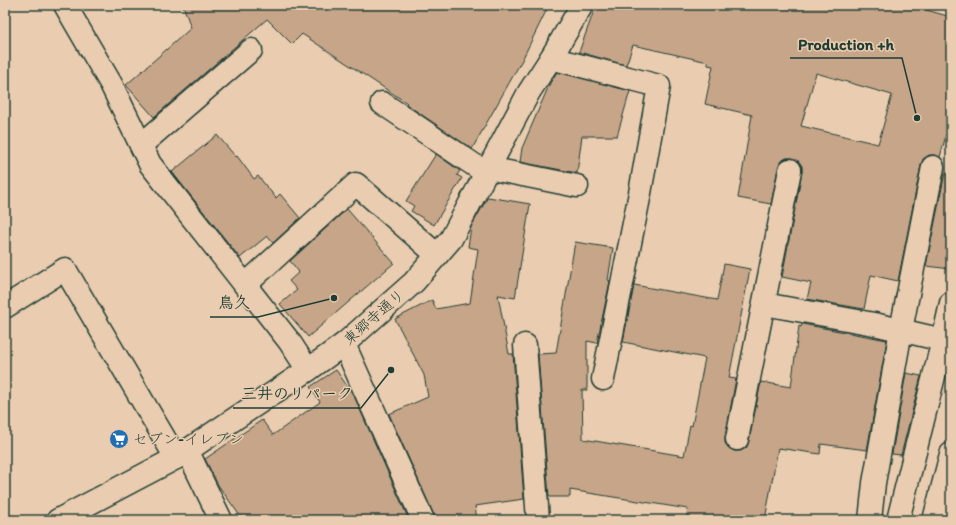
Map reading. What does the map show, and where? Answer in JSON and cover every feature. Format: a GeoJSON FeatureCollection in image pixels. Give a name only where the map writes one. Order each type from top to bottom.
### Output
{"type":"FeatureCollection","features":[{"type":"Feature","properties":{"kind":"street"},"geometry":{"type":"LineString","coordinates":[[65,5],[111,84],[150,164],[289,341],[308,370]]}},
{"type":"Feature","properties":{"kind":"street","name":"東郷寺通り"},"geometry":{"type":"LineString","coordinates":[[58,520],[181,454],[308,370],[344,344],[414,282],[451,239],[529,92],[582,5]]}},
{"type":"Feature","properties":{"kind":"street"},"geometry":{"type":"LineString","coordinates":[[141,145],[251,50]]}},
{"type":"Feature","properties":{"kind":"street"},"geometry":{"type":"LineString","coordinates":[[551,58],[659,86],[640,193],[603,378]]}},
{"type":"Feature","properties":{"kind":"street"},"geometry":{"type":"LineString","coordinates":[[382,102],[487,171],[577,186]]}},
{"type":"Feature","properties":{"kind":"street"},"geometry":{"type":"LineString","coordinates":[[870,520],[874,483],[901,330],[933,167]]}},
{"type":"Feature","properties":{"kind":"street"},"geometry":{"type":"LineString","coordinates":[[737,439],[790,170]]}},
{"type":"Feature","properties":{"kind":"street"},"geometry":{"type":"LineString","coordinates":[[245,285],[356,184],[437,255]]}},
{"type":"Feature","properties":{"kind":"street"},"geometry":{"type":"LineString","coordinates":[[5,307],[65,269],[158,429],[181,454],[221,520]]}},
{"type":"Feature","properties":{"kind":"street"},"geometry":{"type":"LineString","coordinates":[[898,520],[951,303]]}},
{"type":"Feature","properties":{"kind":"street"},"geometry":{"type":"LineString","coordinates":[[764,304],[874,324],[943,340]]}},
{"type":"Feature","properties":{"kind":"street"},"geometry":{"type":"LineString","coordinates":[[344,344],[423,520]]}},
{"type":"Feature","properties":{"kind":"street"},"geometry":{"type":"LineString","coordinates":[[525,345],[538,520]]}},
{"type":"Feature","properties":{"kind":"street"},"geometry":{"type":"LineString","coordinates":[[934,520],[951,454]]}},
{"type":"Feature","properties":{"kind":"building"},"geometry":{"type":"Polygon","coordinates":[[[183,5],[549,5],[522,60],[472,149],[406,104],[407,103],[302,34],[292,44],[267,19],[154,117],[126,85],[191,28],[183,5]]]}},
{"type":"Feature","properties":{"kind":"building"},"geometry":{"type":"Polygon","coordinates":[[[596,5],[909,5],[951,17],[951,117],[940,157],[929,155],[923,159],[921,165],[898,281],[871,275],[864,309],[807,299],[811,283],[782,277],[802,166],[793,158],[786,158],[780,162],[771,204],[738,198],[752,115],[705,104],[713,66],[708,65],[708,62],[633,45],[626,65],[579,52],[596,5]],[[816,73],[801,126],[878,144],[892,95],[816,73]]]}},
{"type":"Feature","properties":{"kind":"building"},"geometry":{"type":"Polygon","coordinates":[[[557,72],[630,91],[617,136],[582,136],[577,173],[520,162],[522,148],[550,83],[557,72]]]}},
{"type":"Feature","properties":{"kind":"building"},"geometry":{"type":"Polygon","coordinates":[[[217,135],[236,157],[237,156],[254,179],[258,176],[276,198],[280,194],[300,218],[273,243],[267,236],[240,258],[172,172],[217,135]]]}},
{"type":"Feature","properties":{"kind":"building"},"geometry":{"type":"Polygon","coordinates":[[[436,154],[460,171],[457,175],[462,178],[434,225],[411,211],[414,206],[406,201],[436,154]]]}},
{"type":"Feature","properties":{"kind":"building"},"geometry":{"type":"Polygon","coordinates":[[[945,173],[951,174],[951,269],[926,266],[945,173]]]}},
{"type":"Feature","properties":{"kind":"building"},"geometry":{"type":"Polygon","coordinates":[[[488,197],[530,204],[515,298],[498,295],[509,354],[513,354],[524,499],[475,506],[477,520],[435,520],[389,414],[428,397],[424,375],[395,319],[432,300],[436,309],[470,303],[478,249],[468,247],[471,227],[488,197]]]}},
{"type":"Feature","properties":{"kind":"building"},"geometry":{"type":"Polygon","coordinates":[[[347,209],[394,263],[308,337],[280,304],[297,290],[289,281],[299,272],[290,261],[347,209]]]}},
{"type":"Feature","properties":{"kind":"building"},"geometry":{"type":"Polygon","coordinates":[[[575,242],[613,248],[608,280],[610,281],[597,343],[587,341],[587,390],[582,390],[583,439],[684,456],[690,425],[692,426],[705,358],[623,342],[634,285],[717,300],[724,264],[750,269],[729,378],[736,379],[725,443],[734,451],[741,451],[747,447],[761,382],[791,387],[799,326],[801,327],[802,324],[887,340],[867,450],[821,444],[820,454],[778,448],[765,520],[686,520],[688,509],[570,490],[570,497],[549,497],[538,354],[556,353],[575,242]]]}},
{"type":"Feature","properties":{"kind":"building"},"geometry":{"type":"Polygon","coordinates":[[[336,370],[354,396],[409,520],[243,520],[218,485],[205,459],[262,420],[273,435],[320,402],[310,387],[336,370]]]}},
{"type":"Feature","properties":{"kind":"building"},"geometry":{"type":"Polygon","coordinates":[[[906,373],[921,376],[901,455],[892,454],[906,373]]]}},
{"type":"Feature","properties":{"kind":"place","name":"Production +h"},"geometry":{"type":"Point","coordinates":[917,118]}},
{"type":"Feature","properties":{"kind":"place","name":"鳥久"},"geometry":{"type":"Point","coordinates":[334,298]}},
{"type":"Feature","properties":{"kind":"place","name":"三井のリパーク"},"geometry":{"type":"Point","coordinates":[391,370]}},
{"type":"Feature","properties":{"kind":"place","name":"セブン-イレブン"},"geometry":{"type":"Point","coordinates":[119,439]}}]}
